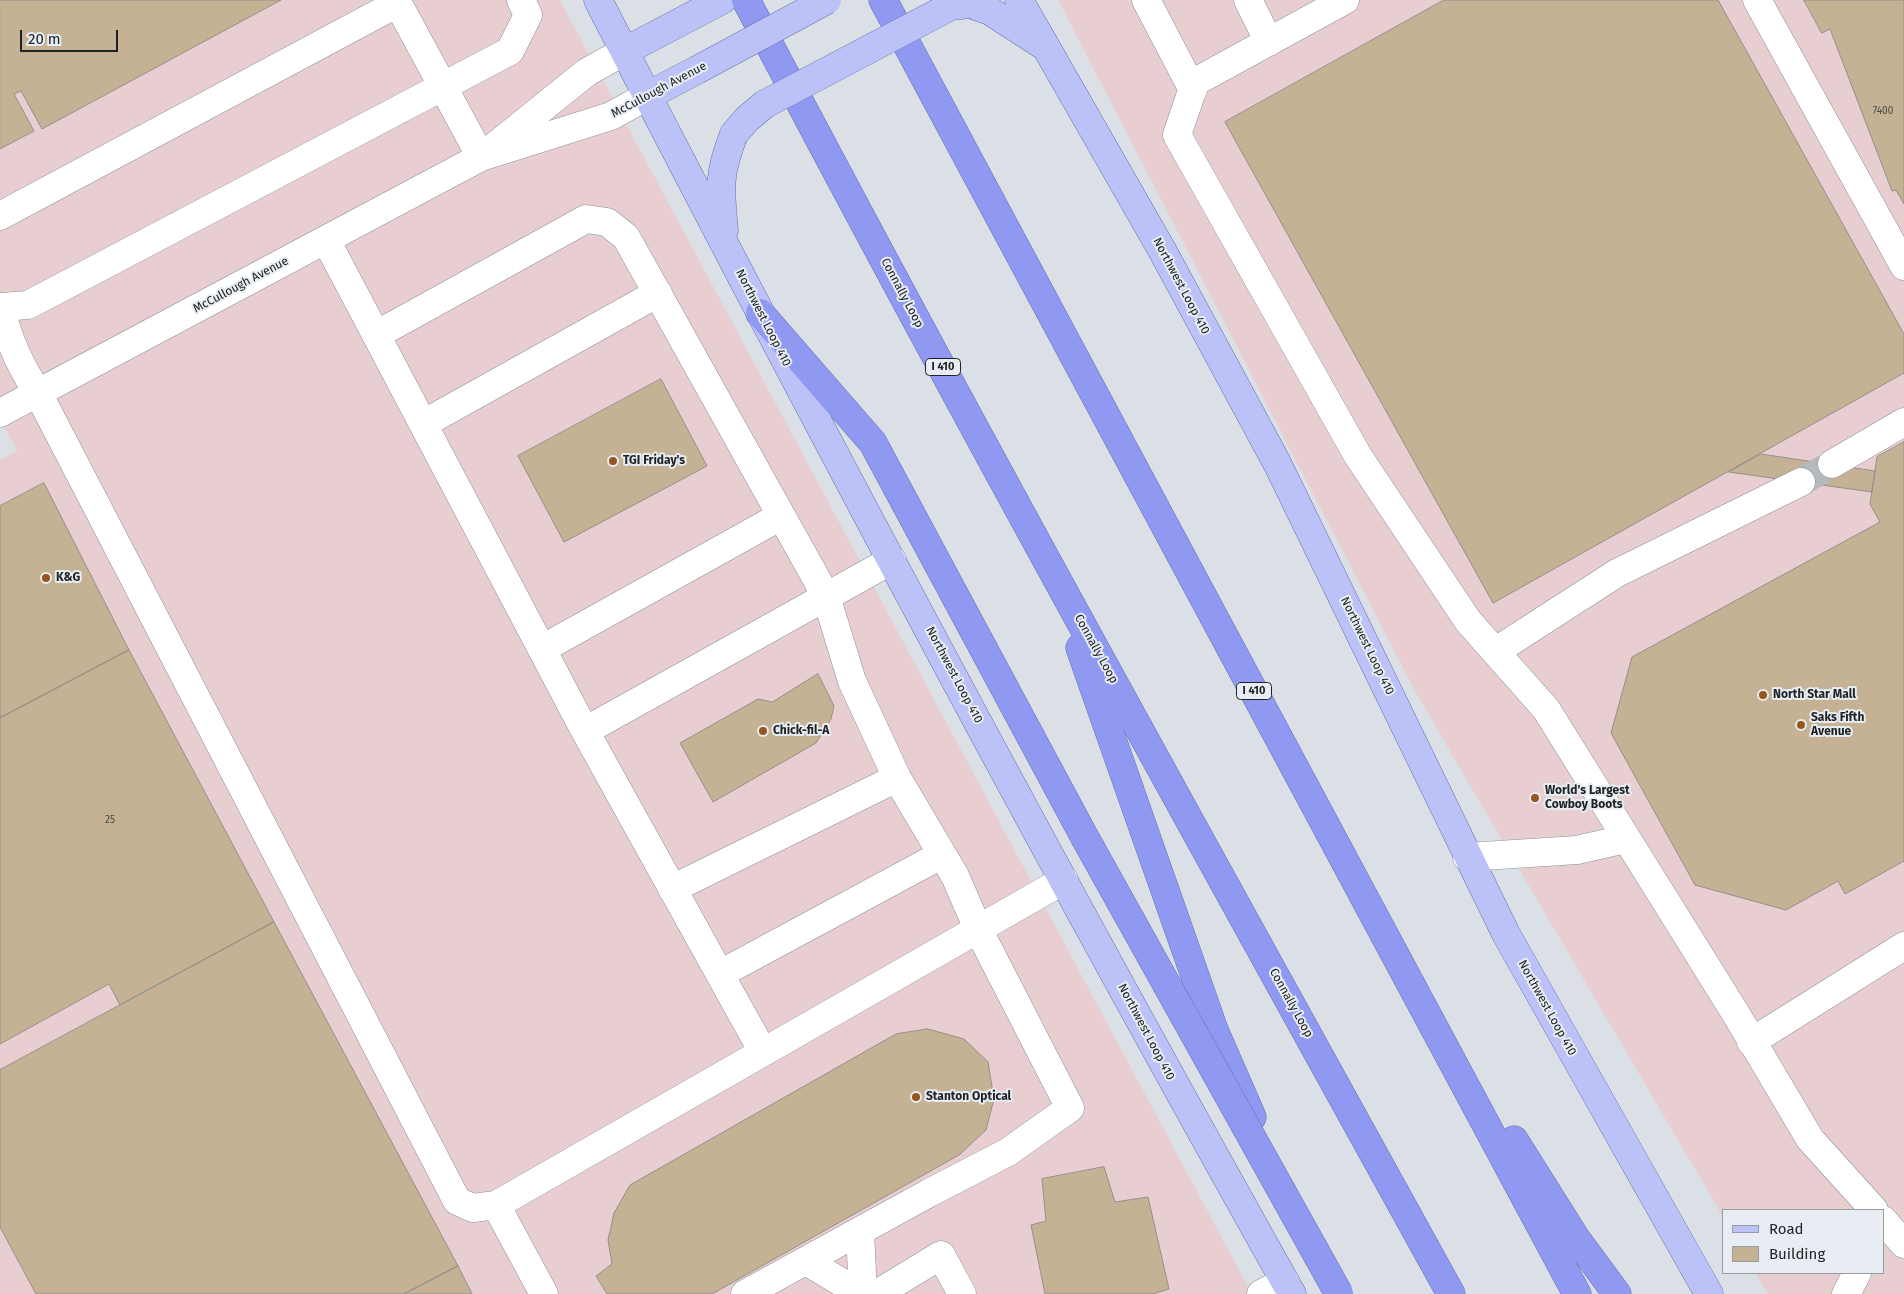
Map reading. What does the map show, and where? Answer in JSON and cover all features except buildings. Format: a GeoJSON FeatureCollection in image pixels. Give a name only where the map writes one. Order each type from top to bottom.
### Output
{"type":"FeatureCollection","features":[{"type":"Feature","properties":{"kind":"highway","name":"Connally Loop"},"geometry":{"type":"LineString","coordinates":[[746,0],[1054,573],[1452,1294]]}},
{"type":"Feature","properties":{"kind":"highway","name":"I 410"},"geometry":{"type":"LineString","coordinates":[[883,0],[1577,1294]]}},
{"type":"Feature","properties":{"kind":"highway"},"geometry":{"type":"LineString","coordinates":[[760,313],[873,443],[1084,836],[1339,1294]]}},
{"type":"Feature","properties":{"kind":"highway"},"geometry":{"type":"LineString","coordinates":[[1054,573],[1214,1030],[1330,1294]]}},
{"type":"Feature","properties":{"kind":"highway"},"geometry":{"type":"LineString","coordinates":[[1393,949],[1575,1237],[1618,1294]]}},
{"type":"Feature","properties":{"kind":"main road","name":"Northwest Loop 410"},"geometry":{"type":"LineString","coordinates":[[598,0],[760,313],[1163,1064],[1279,1290]]}},
{"type":"Feature","properties":{"kind":"main road","name":"McCullough Avenue"},"geometry":{"type":"LineString","coordinates":[[625,51],[722,0]]}},
{"type":"Feature","properties":{"kind":"main road","name":"McCullough Avenue"},"geometry":{"type":"LineString","coordinates":[[649,96],[827,0]]}},
{"type":"Feature","properties":{"kind":"main road","name":"Northwest Loop 410"},"geometry":{"type":"LineString","coordinates":[[1020,0],[1044,47],[1082,106],[1162,250],[1277,463],[1419,752],[1466,857],[1506,934],[1709,1294]]}},
{"type":"Feature","properties":{"kind":"main road"},"geometry":{"type":"LineString","coordinates":[[725,243],[720,184],[724,161],[734,134],[747,119],[765,104],[951,6],[970,4],[990,11],[1044,47]]}},
{"type":"Feature","properties":{"kind":"street"},"geometry":{"type":"LineString","coordinates":[[521,0],[528,15],[510,51],[28,305],[0,308],[7,336],[20,367],[38,393],[456,1200],[473,1208],[496,1206],[1064,880]]}},
{"type":"Feature","properties":{"kind":"street"},"geometry":{"type":"LineString","coordinates":[[1146,0],[1193,90]]}},
{"type":"Feature","properties":{"kind":"street"},"geometry":{"type":"LineString","coordinates":[[1248,0],[1269,42]]}},
{"type":"Feature","properties":{"kind":"street"},"geometry":{"type":"LineString","coordinates":[[1345,0],[1195,82],[1177,136],[1358,456],[1468,621],[1546,710],[1810,1139],[1871,1209]]}},
{"type":"Feature","properties":{"kind":"street"},"geometry":{"type":"LineString","coordinates":[[1757,0],[1904,266]]}},
{"type":"Feature","properties":{"kind":"street"},"geometry":{"type":"LineString","coordinates":[[0,216],[397,2],[481,157]]}},
{"type":"Feature","properties":{"kind":"street","name":"McCullough Avenue"},"geometry":{"type":"LineString","coordinates":[[0,413],[481,157],[588,72],[625,51]]}},
{"type":"Feature","properties":{"kind":"street","name":"McCullough Avenue"},"geometry":{"type":"LineString","coordinates":[[481,157],[611,116],[649,96]]}},
{"type":"Feature","properties":{"kind":"street"},"geometry":{"type":"LineString","coordinates":[[376,335],[586,219],[607,222],[626,237],[826,596],[852,681],[897,778],[955,876],[978,929],[1070,1108],[1008,1152],[745,1294]]}},
{"type":"Feature","properties":{"kind":"street"},"geometry":{"type":"LineString","coordinates":[[326,240],[585,731],[763,1052]]}},
{"type":"Feature","properties":{"kind":"street"},"geometry":{"type":"LineString","coordinates":[[423,424],[658,293]]}},
{"type":"Feature","properties":{"kind":"street"},"geometry":{"type":"LineString","coordinates":[[1832,464],[1904,422]]}},
{"type":"Feature","properties":{"kind":"street"},"geometry":{"type":"LineString","coordinates":[[1496,651],[1617,572],[1801,482]]}},
{"type":"Feature","properties":{"kind":"street"},"geometry":{"type":"LineString","coordinates":[[542,648],[781,516]]}},
{"type":"Feature","properties":{"kind":"street"},"geometry":{"type":"LineString","coordinates":[[585,731],[892,560]]}},
{"type":"Feature","properties":{"kind":"street"},"geometry":{"type":"LineString","coordinates":[[672,889],[897,778]]}},
{"type":"Feature","properties":{"kind":"street"},"geometry":{"type":"LineString","coordinates":[[1466,857],[1576,850],[1625,838]]}},
{"type":"Feature","properties":{"kind":"street"},"geometry":{"type":"LineString","coordinates":[[720,974],[941,855]]}},
{"type":"Feature","properties":{"kind":"street"},"geometry":{"type":"LineString","coordinates":[[1751,1042],[1904,946]]}},
{"type":"Feature","properties":{"kind":"street"},"geometry":{"type":"LineString","coordinates":[[496,1206],[544,1294]]}},
{"type":"Feature","properties":{"kind":"street"},"geometry":{"type":"LineString","coordinates":[[1884,1223],[1904,1244]]}},
{"type":"Feature","properties":{"kind":"street"},"geometry":{"type":"LineString","coordinates":[[860,1231],[862,1294]]}},
{"type":"Feature","properties":{"kind":"street"},"geometry":{"type":"LineString","coordinates":[[877,1294],[941,1255],[962,1294]]}},
{"type":"Feature","properties":{"kind":"street"},"geometry":{"type":"LineString","coordinates":[[806,1261],[862,1294]]}},
{"type":"Feature","properties":{"kind":"street"},"geometry":{"type":"LineString","coordinates":[[1846,1294],[1856,1274]]}},
{"type":"Feature","properties":{"kind":"shaded area"},"geometry":{"type":"Polygon","coordinates":[[[0,0],[560,0],[1252,1294],[0,1294],[0,460],[17,451],[0,419],[0,0]]]}},
{"type":"Feature","properties":{"kind":"shaded area"},"geometry":{"type":"Polygon","coordinates":[[[1058,0],[1904,0],[1904,1294],[1768,1294],[1756,1274],[1884,1274],[1884,1209],[1722,1209],[1722,1215],[1417,695],[1058,0]]]}},
{"type":"Feature","properties":{"kind":"tunnel"},"geometry":{"type":"LineString","coordinates":[[1801,482],[1832,464]]}},
{"type":"Feature","properties":{"kind":"place","name":"TGI Friday's"},"geometry":{"type":"Point","coordinates":[613,461]}},
{"type":"Feature","properties":{"kind":"place","name":"K&G"},"geometry":{"type":"Point","coordinates":[46,578]}},
{"type":"Feature","properties":{"kind":"place","name":"North Star Mall"},"geometry":{"type":"Point","coordinates":[1763,695]}},
{"type":"Feature","properties":{"kind":"place","name":"Saks Fifth Avenue"},"geometry":{"type":"Point","coordinates":[1801,725]}},
{"type":"Feature","properties":{"kind":"place","name":"Chick-fil-A"},"geometry":{"type":"Point","coordinates":[763,731]}},
{"type":"Feature","properties":{"kind":"place","name":"World's Largest Cowboy Boots"},"geometry":{"type":"Point","coordinates":[1535,798]}},
{"type":"Feature","properties":{"kind":"place","name":"Stanton Optical"},"geometry":{"type":"Point","coordinates":[916,1097]}}]}
